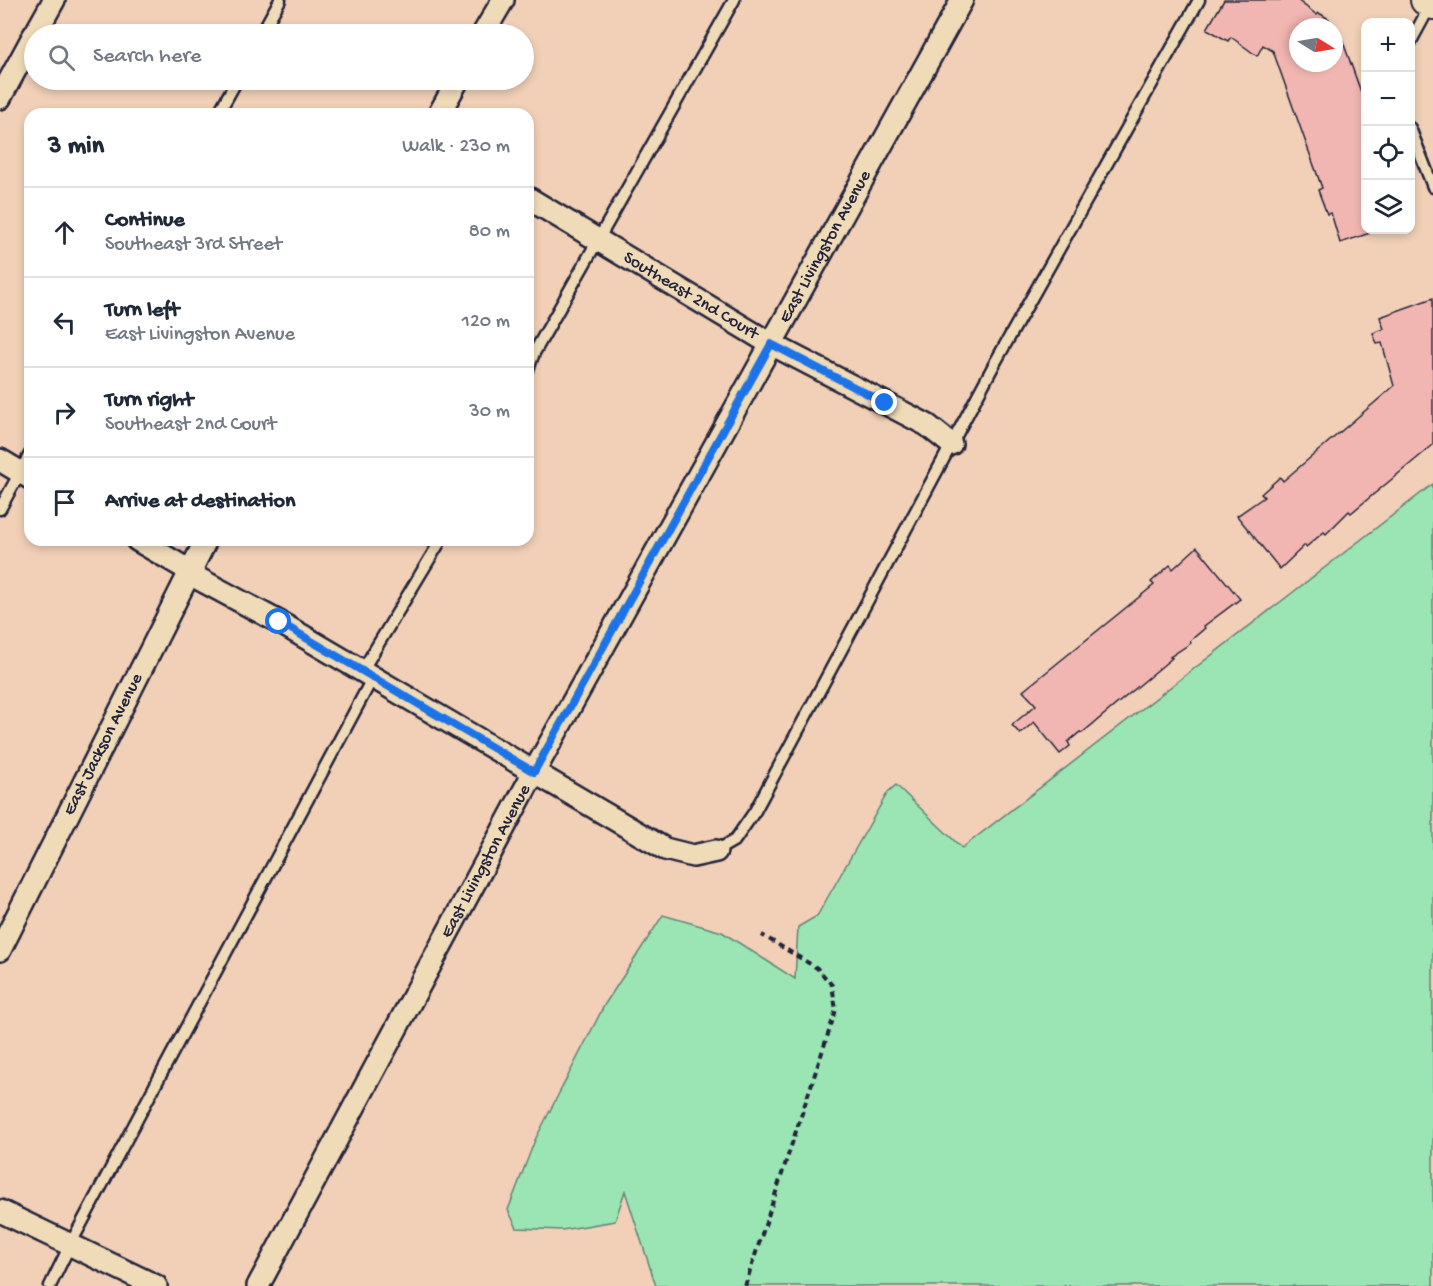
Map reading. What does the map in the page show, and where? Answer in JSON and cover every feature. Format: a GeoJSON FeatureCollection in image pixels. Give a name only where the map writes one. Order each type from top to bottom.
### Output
{"type":"FeatureCollection","features":[{"type":"Feature","properties":{"kind":"street"},"geometry":{"type":"LineString","coordinates":[[41,24],[54,0]]}},
{"type":"Feature","properties":{"kind":"street"},"geometry":{"type":"LineString","coordinates":[[489,24],[502,0]]}},
{"type":"Feature","properties":{"kind":"street","name":"East Livingston Avenue"},"geometry":{"type":"LineString","coordinates":[[258,1286],[534,772],[962,0]]}},
{"type":"Feature","properties":{"kind":"street"},"geometry":{"type":"LineString","coordinates":[[0,98],[24,55]]}},
{"type":"Feature","properties":{"kind":"street"},"geometry":{"type":"LineString","coordinates":[[442,108],[452,90]]}},
{"type":"Feature","properties":{"kind":"street","name":"Southeast 2nd Court"},"geometry":{"type":"LineString","coordinates":[[534,202],[771,344],[927,425],[951,444]]}},
{"type":"Feature","properties":{"kind":"street"},"geometry":{"type":"LineString","coordinates":[[0,460],[24,467]]}},
{"type":"Feature","properties":{"kind":"street"},"geometry":{"type":"LineString","coordinates":[[147,546],[190,571],[199,579],[367,674],[665,849],[693,856],[716,851]]}},
{"type":"Feature","properties":{"kind":"street","name":"East Jackson Avenue"},"geometry":{"type":"LineString","coordinates":[[0,950],[203,546]]}},
{"type":"Feature","properties":{"kind":"street"},"geometry":{"type":"LineString","coordinates":[[0,1212],[156,1286]]}},
{"type":"Feature","properties":{"kind":"lane"},"geometry":{"type":"LineString","coordinates":[[267,24],[280,0]]}},
{"type":"Feature","properties":{"kind":"lane"},"geometry":{"type":"LineString","coordinates":[[534,353],[734,0]]}},
{"type":"Feature","properties":{"kind":"lane"},"geometry":{"type":"LineString","coordinates":[[716,851],[735,840],[754,811],[951,444],[1199,0]]}},
{"type":"Feature","properties":{"kind":"lane"},"geometry":{"type":"LineString","coordinates":[[1415,33],[1430,2]]}},
{"type":"Feature","properties":{"kind":"lane"},"geometry":{"type":"LineString","coordinates":[[221,108],[231,90]]}},
{"type":"Feature","properties":{"kind":"lane"},"geometry":{"type":"LineString","coordinates":[[1415,141],[1433,187]]}},
{"type":"Feature","properties":{"kind":"lane"},"geometry":{"type":"LineString","coordinates":[[0,508],[24,472]]}},
{"type":"Feature","properties":{"kind":"lane"},"geometry":{"type":"LineString","coordinates":[[50,1286],[367,674],[438,546]]}},
{"type":"Feature","properties":{"kind":"path"},"geometry":{"type":"LineString","coordinates":[[745,1286],[836,1010],[832,985],[817,968],[762,935]]}},
{"type":"Feature","properties":{"kind":"green space"},"geometry":{"type":"Polygon","coordinates":[[[1433,484],[1433,1286],[656,1286],[625,1191],[615,1221],[562,1230],[517,1228],[508,1210],[535,1140],[605,1004],[663,915],[722,932],[795,979],[798,927],[817,916],[888,792],[896,785],[962,848],[1433,484]]]}},
{"type":"Feature","properties":{"kind":"building"},"geometry":{"type":"Polygon","coordinates":[[[1224,0],[1297,0],[1317,15],[1319,13],[1327,18],[1289,18],[1289,72],[1343,72],[1343,42],[1361,92],[1361,234],[1367,234],[1340,243],[1331,213],[1327,214],[1318,190],[1322,188],[1273,51],[1263,45],[1257,56],[1231,37],[1228,41],[1207,29],[1224,0]]]}},
{"type":"Feature","properties":{"kind":"building"},"geometry":{"type":"Polygon","coordinates":[[[1433,298],[1433,445],[1351,513],[1349,511],[1326,534],[1324,532],[1306,547],[1305,545],[1280,569],[1237,516],[1264,497],[1261,494],[1280,477],[1283,481],[1394,386],[1382,343],[1377,344],[1373,333],[1384,329],[1380,317],[1433,298]]]}},
{"type":"Feature","properties":{"kind":"building"},"geometry":{"type":"Polygon","coordinates":[[[1197,547],[1240,599],[1204,626],[1205,628],[1190,641],[1191,643],[1170,657],[1172,658],[1068,742],[1070,746],[1060,754],[1034,722],[1020,734],[1012,725],[1036,705],[1023,691],[1154,585],[1151,582],[1170,565],[1173,569],[1197,547]]]}},
{"type":"Feature","properties":{"kind":"route"},"geometry":{"type":"LineString","coordinates":[[279,622],[534,772],[771,344],[885,403]]}}]}
